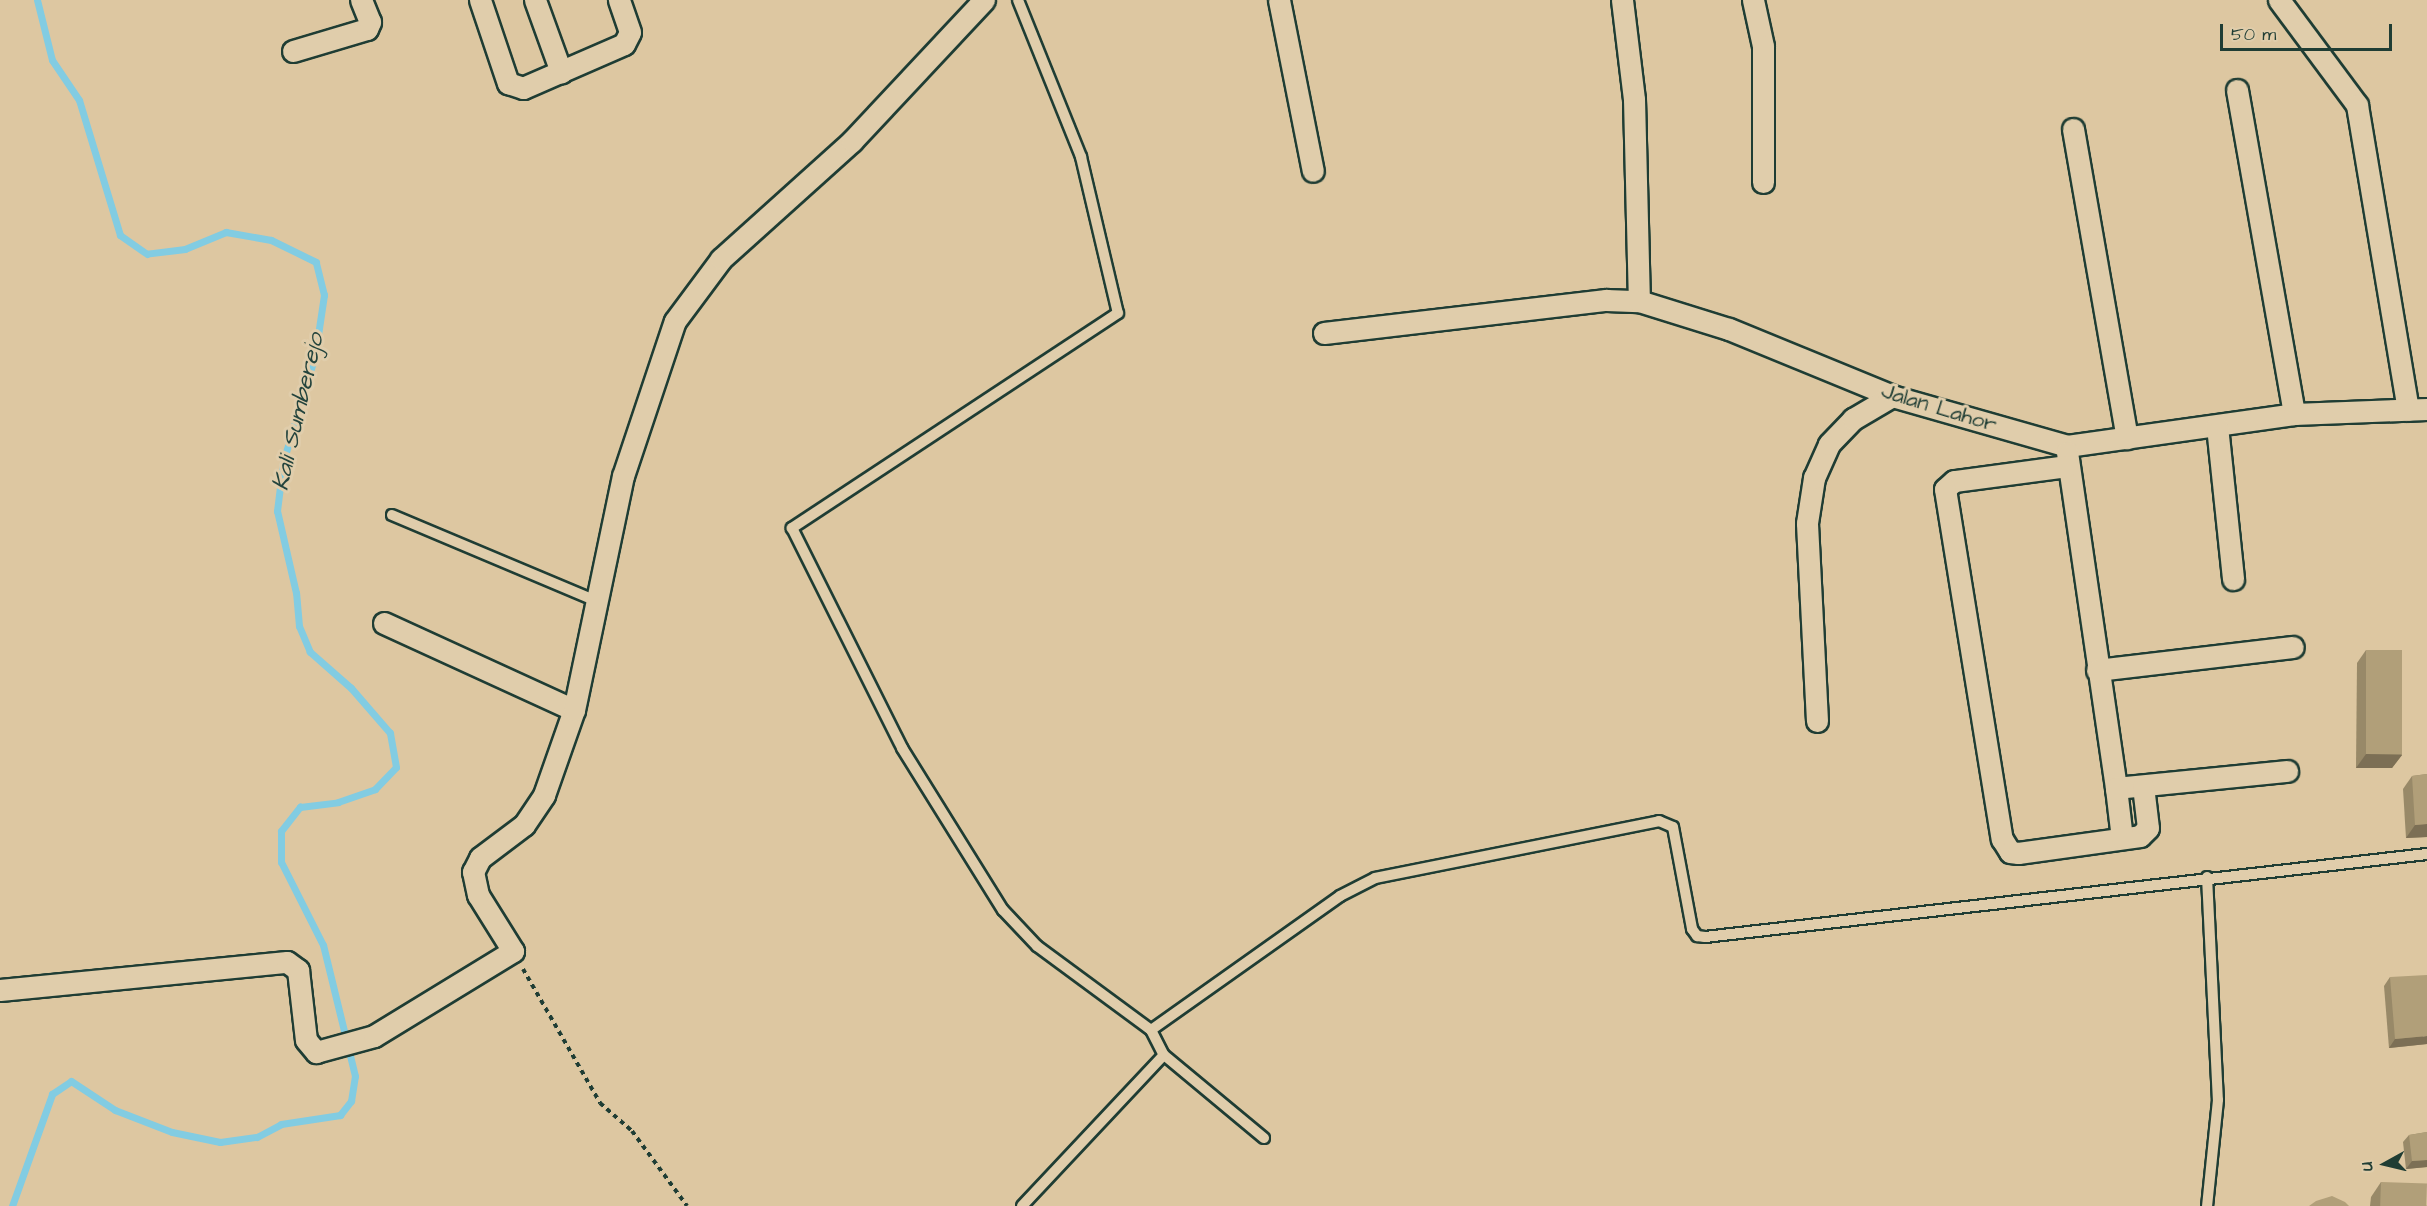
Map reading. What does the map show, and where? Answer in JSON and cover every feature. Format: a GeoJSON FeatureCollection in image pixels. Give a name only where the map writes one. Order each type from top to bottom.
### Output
{"type":"FeatureCollection","features":[{"type":"Feature","properties":{"kind":"street"},"geometry":{"type":"LineString","coordinates":[[293,51],[367,29],[370,22],[361,0]]}},
{"type":"Feature","properties":{"kind":"street"},"geometry":{"type":"LineString","coordinates":[[480,0],[508,82],[523,88],[629,39],[619,0]]}},
{"type":"Feature","properties":{"kind":"street"},"geometry":{"type":"LineString","coordinates":[[535,0],[561,72]]}},
{"type":"Feature","properties":{"kind":"street"},"geometry":{"type":"LineString","coordinates":[[0,990],[287,962],[298,970],[310,1048],[316,1052],[331,1050],[374,1036],[513,951],[478,895],[473,872],[480,858],[524,825],[535,811],[574,710],[623,476],[675,321],[721,259],[852,141],[984,0]]}},
{"type":"Feature","properties":{"kind":"street"},"geometry":{"type":"LineString","coordinates":[[1279,0],[1313,171]]}},
{"type":"Feature","properties":{"kind":"street"},"geometry":{"type":"LineString","coordinates":[[1622,0],[1634,99],[1640,301]]}},
{"type":"Feature","properties":{"kind":"street"},"geometry":{"type":"LineString","coordinates":[[1753,0],[1763,46],[1763,182]]}},
{"type":"Feature","properties":{"kind":"street"},"geometry":{"type":"LineString","coordinates":[[2279,0],[2357,105],[2418,410]]}},
{"type":"Feature","properties":{"kind":"street"},"geometry":{"type":"LineString","coordinates":[[2237,90],[2294,414]]}},
{"type":"Feature","properties":{"kind":"street"},"geometry":{"type":"LineString","coordinates":[[2073,129],[2127,438]]}},
{"type":"Feature","properties":{"kind":"street","name":"Jalan Lahor"},"geometry":{"type":"LineString","coordinates":[[1324,333],[1606,300],[1640,301],[1728,329],[1892,396],[2067,456],[2127,438],[2294,414],[2418,410]]}},
{"type":"Feature","properties":{"kind":"street"},"geometry":{"type":"LineString","coordinates":[[1817,722],[1807,523],[1814,478],[1828,444],[1853,419],[1892,396]]}},
{"type":"Feature","properties":{"kind":"street"},"geometry":{"type":"LineString","coordinates":[[2217,426],[2234,579]]}},
{"type":"Feature","properties":{"kind":"street"},"geometry":{"type":"LineString","coordinates":[[2122,838],[2067,456],[1954,481],[1946,485],[1945,496],[2005,847],[2018,853],[2140,836],[2148,828],[2143,786]]}},
{"type":"Feature","properties":{"kind":"street"},"geometry":{"type":"LineString","coordinates":[[384,623],[574,710]]}},
{"type":"Feature","properties":{"kind":"street"},"geometry":{"type":"LineString","coordinates":[[2097,670],[2293,647]]}},
{"type":"Feature","properties":{"kind":"street"},"geometry":{"type":"LineString","coordinates":[[2116,788],[2287,771]]}},
{"type":"Feature","properties":{"kind":"lane"},"geometry":{"type":"LineString","coordinates":[[1018,0],[1081,157],[1118,313],[792,528],[902,748],[1003,910],[1037,946],[1151,1030],[1164,1055],[1264,1138]]}},
{"type":"Feature","properties":{"kind":"lane"},"geometry":{"type":"LineString","coordinates":[[392,515],[597,601]]}},
{"type":"Feature","properties":{"kind":"lane"},"geometry":{"type":"LineString","coordinates":[[1151,1030],[1340,897],[1375,878],[1659,821],[1673,827],[1692,929],[1697,936],[1705,937],[2207,877],[2427,854]]}},
{"type":"Feature","properties":{"kind":"lane"},"geometry":{"type":"LineString","coordinates":[[2207,877],[2218,1101],[2207,1206]]}},
{"type":"Feature","properties":{"kind":"lane"},"geometry":{"type":"LineString","coordinates":[[1022,1206],[1164,1055]]}},
{"type":"Feature","properties":{"kind":"path"},"geometry":{"type":"LineString","coordinates":[[513,951],[600,1103],[632,1131],[687,1206]]}},
{"type":"Feature","properties":{"kind":"building"},"geometry":{"type":"Polygon","coordinates":[[[2366,650],[2402,650],[2402,754],[2366,754],[2366,650]]]}},
{"type":"Feature","properties":{"kind":"building"},"geometry":{"type":"Polygon","coordinates":[[[2427,774],[2427,824],[2415,825],[2412,776],[2427,774]]]}},
{"type":"Feature","properties":{"kind":"building"},"geometry":{"type":"Polygon","coordinates":[[[2427,975],[2427,1036],[2395,1039],[2390,977],[2427,975]]]}},
{"type":"Feature","properties":{"kind":"building"},"geometry":{"type":"Polygon","coordinates":[[[2427,1132],[2427,1160],[2412,1161],[2409,1135],[2427,1132]]]}},
{"type":"Feature","properties":{"kind":"building"},"geometry":{"type":"Polygon","coordinates":[[[2381,1182],[2427,1184],[2426,1206],[2380,1206],[2381,1182]]]}},
{"type":"Feature","properties":{"kind":"building"},"geometry":{"type":"Polygon","coordinates":[[[2332,1196],[2349,1206],[2309,1206],[2316,1201],[2332,1196]]]}},
{"type":"Feature","properties":{"kind":"waterway","name":"Kali Sumberejo"},"geometry":{"type":"LineString","coordinates":[[12,1206],[52,1094],[71,1081],[115,1110],[172,1132],[220,1142],[257,1137],[281,1124],[340,1115],[351,1101],[355,1076],[323,945],[281,862],[281,831],[300,807],[338,802],[375,789],[396,767],[390,733],[351,688],[310,652],[299,626],[296,593],[277,511],[283,462],[315,355],[324,295],[316,262],[271,240],[226,232],[185,249],[147,254],[120,235],[79,100],[52,60],[37,0]]}}]}
